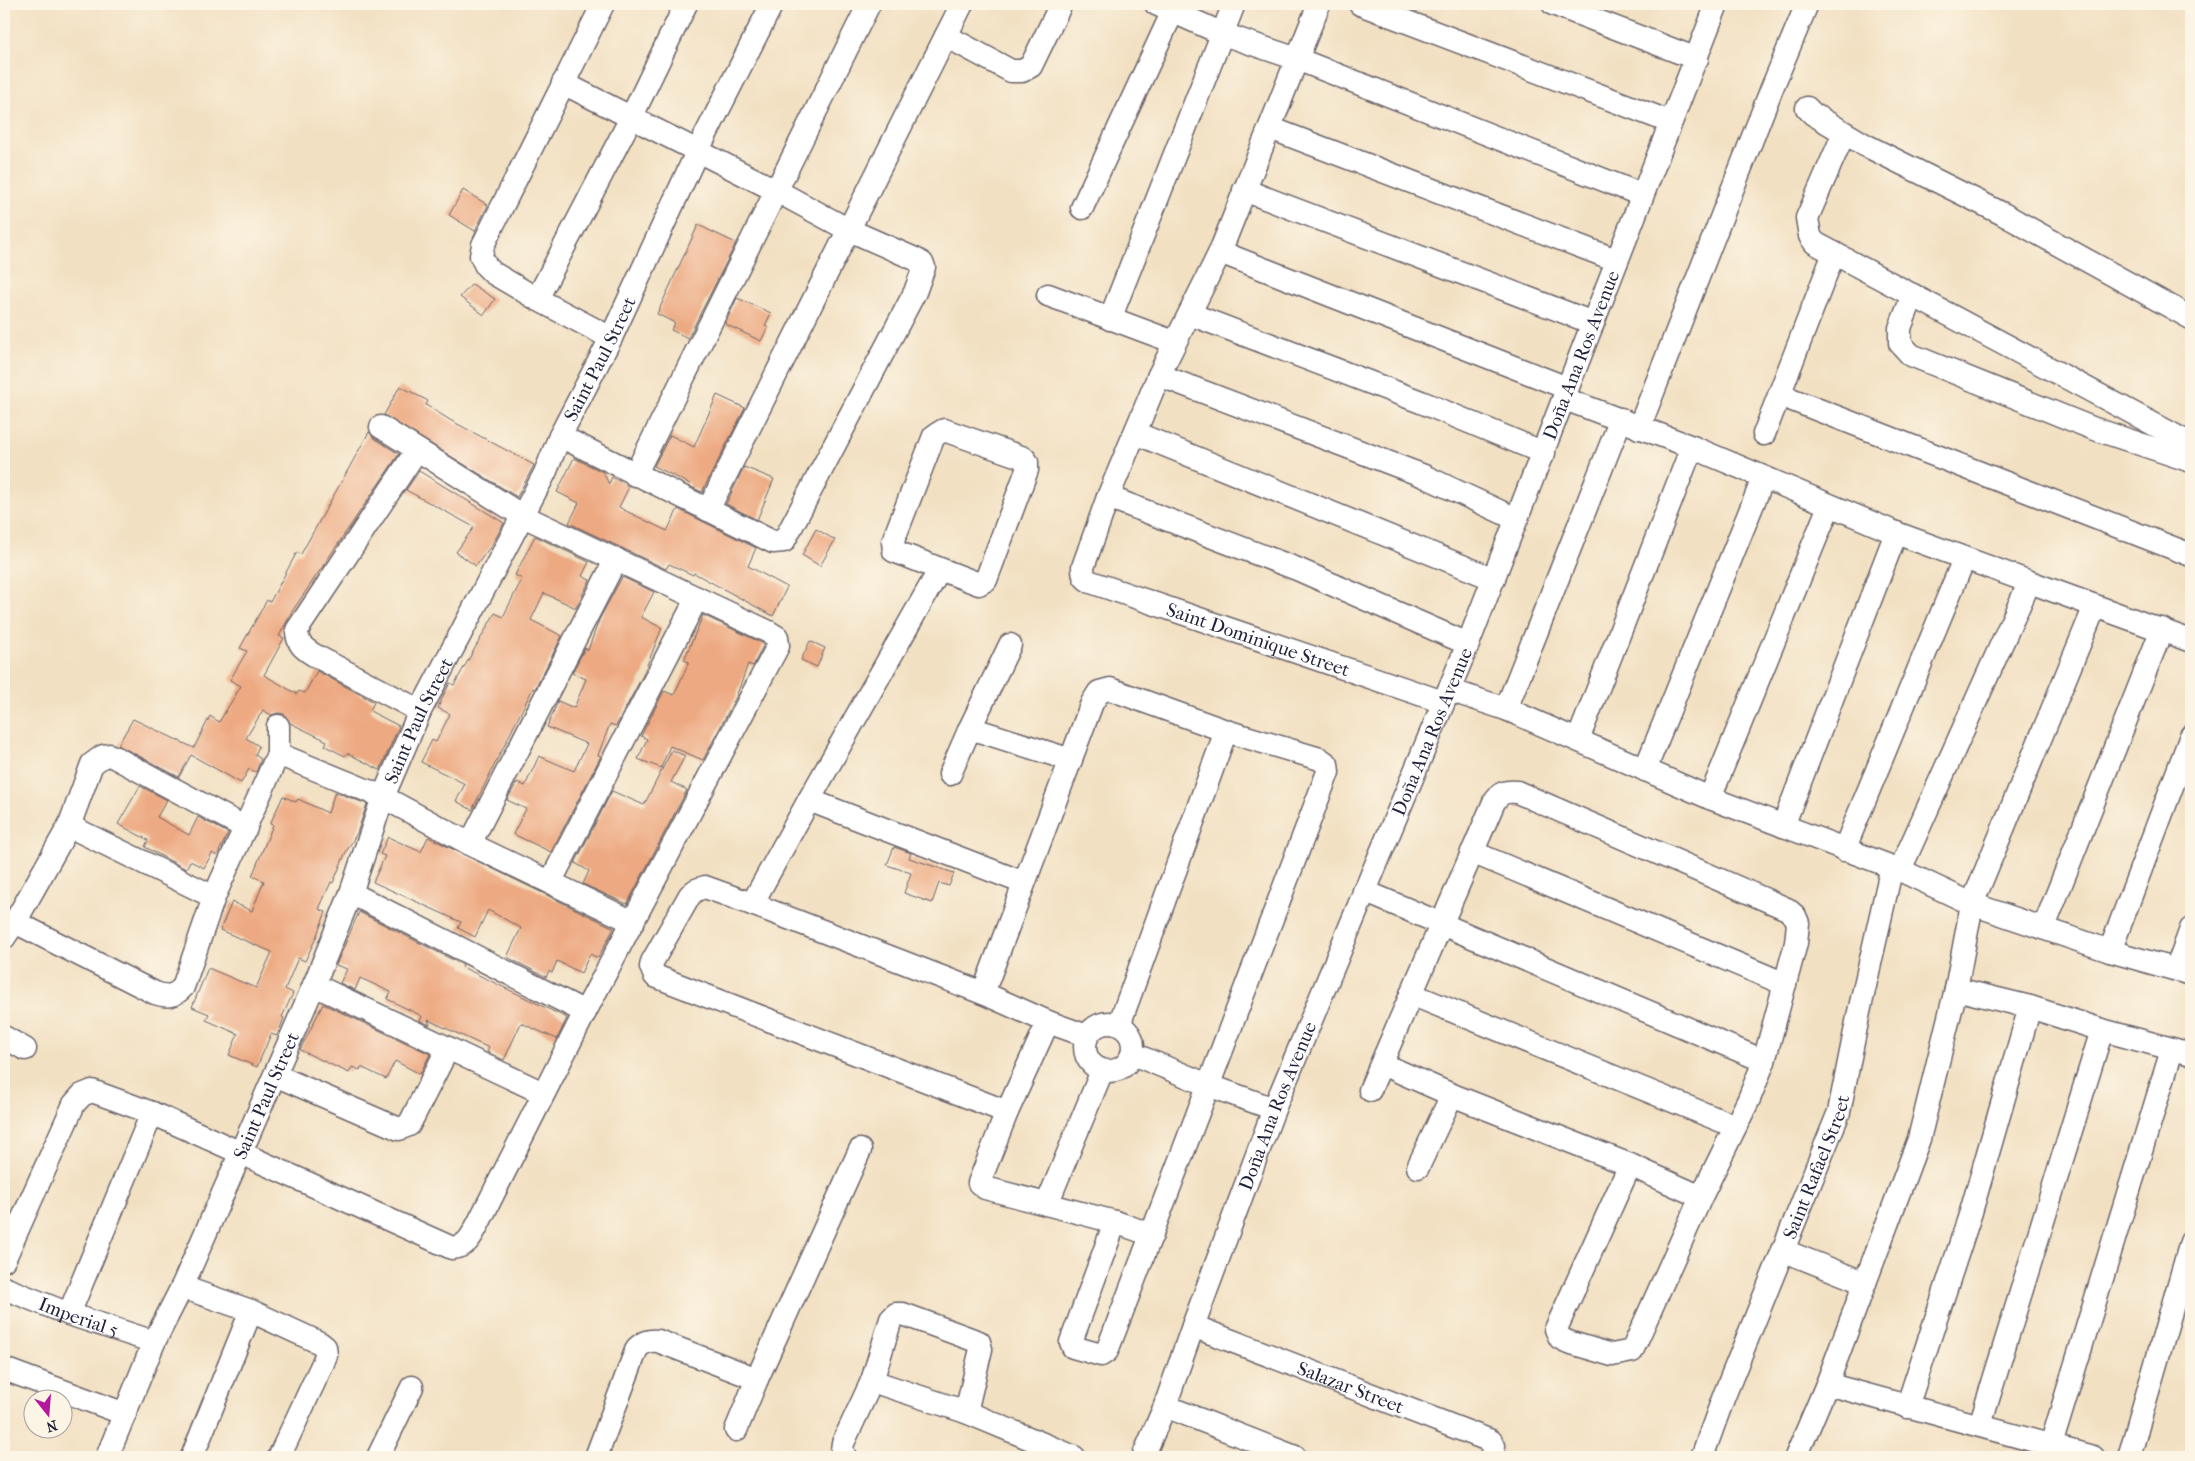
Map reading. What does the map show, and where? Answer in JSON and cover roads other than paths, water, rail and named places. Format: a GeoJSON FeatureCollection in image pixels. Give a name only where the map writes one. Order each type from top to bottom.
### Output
{"type":"FeatureCollection","features":[{"type":"Feature","properties":{"kind":"street"},"geometry":{"type":"LineString","coordinates":[[603,4],[483,245],[481,256],[486,266],[493,273],[536,299],[612,338]]}},
{"type":"Feature","properties":{"kind":"street"},"geometry":{"type":"LineString","coordinates":[[536,299],[631,118],[686,4]]}},
{"type":"Feature","properties":{"kind":"street","name":"Saint Paul Street"},"geometry":{"type":"LineString","coordinates":[[106,1457],[154,1342],[182,1287],[314,985],[351,893],[383,797],[420,711],[521,515],[545,474],[560,436],[612,338],[697,152],[772,4]]}},
{"type":"Feature","properties":{"kind":"street"},"geometry":{"type":"LineString","coordinates":[[635,475],[869,4]]}},
{"type":"Feature","properties":{"kind":"street"},"geometry":{"type":"LineString","coordinates":[[708,510],[847,229],[962,4]]}},
{"type":"Feature","properties":{"kind":"street"},"geometry":{"type":"LineString","coordinates":[[946,36],[1011,71],[1022,71],[1031,66],[1060,4]]}},
{"type":"Feature","properties":{"kind":"street"},"geometry":{"type":"LineString","coordinates":[[1110,319],[1234,4]]}},
{"type":"Feature","properties":{"kind":"street"},"geometry":{"type":"LineString","coordinates":[[1319,4],[1220,252],[1190,314],[1174,342],[1108,497],[1297,569],[1468,644]]}},
{"type":"Feature","properties":{"kind":"street"},"geometry":{"type":"LineString","coordinates":[[1360,4],[1670,122]]}},
{"type":"Feature","properties":{"kind":"street"},"geometry":{"type":"LineString","coordinates":[[1553,4],[1696,60]]}},
{"type":"Feature","properties":{"kind":"street","name":"Doña Ana Ros Avenue"},"geometry":{"type":"LineString","coordinates":[[1143,1457],[1165,1406],[1274,1109],[1468,644],[1516,519],[1544,453],[1616,260],[1717,4]]}},
{"type":"Feature","properties":{"kind":"street"},"geometry":{"type":"LineString","coordinates":[[1506,709],[1630,424],[1807,4]]}},
{"type":"Feature","properties":{"kind":"street"},"geometry":{"type":"LineString","coordinates":[[1082,208],[1164,8],[1223,34],[1296,58],[1642,195]]}},
{"type":"Feature","properties":{"kind":"street"},"geometry":{"type":"LineString","coordinates":[[560,436],[635,475],[773,542],[784,541],[915,292],[924,271],[922,263],[847,229],[775,190],[563,83]]}},
{"type":"Feature","properties":{"kind":"street"},"geometry":{"type":"LineString","coordinates":[[1807,108],[1813,114],[1844,133],[2003,214],[2191,318]]}},
{"type":"Feature","properties":{"kind":"street"},"geometry":{"type":"LineString","coordinates":[[1270,128],[1616,260]]}},
{"type":"Feature","properties":{"kind":"street"},"geometry":{"type":"LineString","coordinates":[[1844,133],[1807,218],[1810,236],[1815,243],[2185,441],[2191,446]]}},
{"type":"Feature","properties":{"kind":"street"},"geometry":{"type":"LineString","coordinates":[[1244,190],[1593,323]]}},
{"type":"Feature","properties":{"kind":"street"},"geometry":{"type":"LineString","coordinates":[[1220,252],[1566,394],[1630,424],[1692,447],[1764,479],[1896,533],[2191,641]]}},
{"type":"Feature","properties":{"kind":"street"},"geometry":{"type":"LineString","coordinates":[[1764,434],[1834,253]]}},
{"type":"Feature","properties":{"kind":"street"},"geometry":{"type":"LineString","coordinates":[[1048,295],[1174,342]]}},
{"type":"Feature","properties":{"kind":"street"},"geometry":{"type":"LineString","coordinates":[[1913,295],[1900,328],[1900,343],[1911,355],[2092,428],[2191,461]]}},
{"type":"Feature","properties":{"kind":"street"},"geometry":{"type":"LineString","coordinates":[[1190,314],[1421,402],[1544,453]]}},
{"type":"Feature","properties":{"kind":"street"},"geometry":{"type":"LineString","coordinates":[[1159,375],[1424,476],[1516,519]]}},
{"type":"Feature","properties":{"kind":"street"},"geometry":{"type":"LineString","coordinates":[[1780,395],[2191,555]]}},
{"type":"Feature","properties":{"kind":"street"},"geometry":{"type":"LineString","coordinates":[[4,1260],[74,1104],[78,1098],[92,1091],[152,1113],[452,1248],[458,1248],[470,1240],[585,1012],[778,646],[777,637],[769,632],[521,515],[381,427]]}},
{"type":"Feature","properties":{"kind":"street"},"geometry":{"type":"LineString","coordinates":[[944,430],[1024,458],[1027,462],[1027,470],[986,580],[979,584],[940,569],[897,552],[893,547],[893,541],[934,436],[944,430]]}},
{"type":"Feature","properties":{"kind":"street"},"geometry":{"type":"LineString","coordinates":[[1135,433],[1494,579]]}},
{"type":"Feature","properties":{"kind":"street"},"geometry":{"type":"LineString","coordinates":[[1578,740],[1692,447]]}},
{"type":"Feature","properties":{"kind":"street"},"geometry":{"type":"LineString","coordinates":[[417,450],[297,630],[297,640],[301,646],[314,655],[420,711]]}},
{"type":"Feature","properties":{"kind":"street"},"geometry":{"type":"LineString","coordinates":[[1645,770],[1764,479]]}},
{"type":"Feature","properties":{"kind":"street","name":"Saint Dominique Street"},"geometry":{"type":"LineString","coordinates":[[1108,497],[1083,567],[1083,576],[1091,582],[1446,696]]}},
{"type":"Feature","properties":{"kind":"street"},"geometry":{"type":"LineString","coordinates":[[1710,798],[1829,506]]}},
{"type":"Feature","properties":{"kind":"street"},"geometry":{"type":"LineString","coordinates":[[1783,826],[1896,533]]}},
{"type":"Feature","properties":{"kind":"street"},"geometry":{"type":"LineString","coordinates":[[470,844],[616,559]]}},
{"type":"Feature","properties":{"kind":"street"},"geometry":{"type":"LineString","coordinates":[[1844,850],[1964,559]]}},
{"type":"Feature","properties":{"kind":"street"},"geometry":{"type":"LineString","coordinates":[[752,904],[808,800],[940,569]]}},
{"type":"Feature","properties":{"kind":"street"},"geometry":{"type":"LineString","coordinates":[[1900,870],[2029,583]]}},
{"type":"Feature","properties":{"kind":"street"},"geometry":{"type":"LineString","coordinates":[[551,881],[696,598]]}},
{"type":"Feature","properties":{"kind":"street"},"geometry":{"type":"LineString","coordinates":[[1802,1456],[1918,1139],[1956,989],[1972,904],[2095,606]]}},
{"type":"Feature","properties":{"kind":"street"},"geometry":{"type":"LineString","coordinates":[[2044,927],[2162,629]]}},
{"type":"Feature","properties":{"kind":"street"},"geometry":{"type":"LineString","coordinates":[[950,774],[1010,645]]}},
{"type":"Feature","properties":{"kind":"street"},"geometry":{"type":"LineString","coordinates":[[983,993],[1092,703],[1103,690],[1110,689],[1226,731],[1320,759],[1328,768],[1152,1235],[1107,1350],[1101,1355],[1073,1347],[1071,1342],[1115,1222]]}},
{"type":"Feature","properties":{"kind":"street"},"geometry":{"type":"LineString","coordinates":[[1446,696],[1506,709],[1710,798],[1900,870],[1972,904],[2110,951],[2183,972],[2191,929]]}},
{"type":"Feature","properties":{"kind":"street"},"geometry":{"type":"LineString","coordinates":[[246,828],[109,755],[96,759],[92,764],[69,826],[9,930],[155,993],[170,996],[176,995],[183,987],[214,897],[246,828],[278,754],[278,726]]}},
{"type":"Feature","properties":{"kind":"street"},"geometry":{"type":"LineString","coordinates":[[970,728],[1071,760]]}},
{"type":"Feature","properties":{"kind":"street"},"geometry":{"type":"LineString","coordinates":[[1119,1025],[1226,731]]}},
{"type":"Feature","properties":{"kind":"street"},"geometry":{"type":"LineString","coordinates":[[2110,951],[2191,736]]}},
{"type":"Feature","properties":{"kind":"street"},"geometry":{"type":"LineString","coordinates":[[278,754],[383,797],[470,844],[551,881],[633,922]]}},
{"type":"Feature","properties":{"kind":"street"},"geometry":{"type":"LineString","coordinates":[[1370,1090],[1441,922],[1499,795],[1506,792],[1517,792],[1786,909],[1795,916],[1798,923],[1796,943],[1764,1061],[1749,1099],[1734,1126],[1701,1197],[1632,1351],[1612,1355],[1568,1342],[1560,1338],[1556,1329],[1630,1165]]}},
{"type":"Feature","properties":{"kind":"street"},"geometry":{"type":"LineString","coordinates":[[808,800],[1024,883]]}},
{"type":"Feature","properties":{"kind":"street"},"geometry":{"type":"LineString","coordinates":[[69,826],[214,897]]}},
{"type":"Feature","properties":{"kind":"street"},"geometry":{"type":"LineString","coordinates":[[1472,852],[1785,984]]}},
{"type":"Feature","properties":{"kind":"street","name":"Saint Rafael Street"},"geometry":{"type":"LineString","coordinates":[[1702,1457],[1724,1396],[1839,1112],[1890,875],[1900,870]]}},
{"type":"Feature","properties":{"kind":"street"},"geometry":{"type":"LineString","coordinates":[[1007,1112],[653,974],[652,962],[690,896],[696,890],[704,887],[983,993],[1048,1022],[1087,1036]]}},
{"type":"Feature","properties":{"kind":"street"},"geometry":{"type":"LineString","coordinates":[[1364,891],[1441,922],[1764,1061]]}},
{"type":"Feature","properties":{"kind":"street"},"geometry":{"type":"LineString","coordinates":[[351,893],[585,1012]]}},
{"type":"Feature","properties":{"kind":"street"},"geometry":{"type":"LineString","coordinates":[[314,985],[543,1093]]}},
{"type":"Feature","properties":{"kind":"street"},"geometry":{"type":"LineString","coordinates":[[1956,989],[2030,1007],[2102,1030],[2182,1052],[2051,1446]]}},
{"type":"Feature","properties":{"kind":"street"},"geometry":{"type":"LineString","coordinates":[[1411,994],[1734,1126]]}},
{"type":"Feature","properties":{"kind":"street"},"geometry":{"type":"LineString","coordinates":[[1907,1407],[1971,1212],[2030,1007]]}},
{"type":"Feature","properties":{"kind":"street"},"geometry":{"type":"LineString","coordinates":[[1048,1022],[1007,1112],[979,1183],[985,1188],[1115,1222],[1152,1235]]}},
{"type":"Feature","properties":{"kind":"street"},"geometry":{"type":"LineString","coordinates":[[1107,1023],[1119,1025],[1128,1032],[1134,1042],[1133,1054],[1126,1065],[1115,1071],[1102,1071],[1093,1066],[1086,1057],[1084,1046],[1087,1036],[1096,1027],[1107,1023]]}},
{"type":"Feature","properties":{"kind":"street"},"geometry":{"type":"LineString","coordinates":[[1980,1425],[2102,1030]]}},
{"type":"Feature","properties":{"kind":"street"},"geometry":{"type":"LineString","coordinates":[[4,1037],[25,1049]]}},
{"type":"Feature","properties":{"kind":"street"},"geometry":{"type":"LineString","coordinates":[[275,1075],[399,1129],[409,1125],[448,1048]]}},
{"type":"Feature","properties":{"kind":"street"},"geometry":{"type":"LineString","coordinates":[[1133,1054],[1208,1086],[1274,1109]]}},
{"type":"Feature","properties":{"kind":"street"},"geometry":{"type":"LineString","coordinates":[[1382,1064],[1452,1095],[1630,1165],[1701,1197]]}},
{"type":"Feature","properties":{"kind":"street"},"geometry":{"type":"LineString","coordinates":[[1048,1204],[1102,1071]]}},
{"type":"Feature","properties":{"kind":"street"},"geometry":{"type":"LineString","coordinates":[[1418,1167],[1452,1095]]}},
{"type":"Feature","properties":{"kind":"street"},"geometry":{"type":"LineString","coordinates":[[69,1314],[152,1113]]}},
{"type":"Feature","properties":{"kind":"street"},"geometry":{"type":"LineString","coordinates":[[736,1430],[860,1150]]}},
{"type":"Feature","properties":{"kind":"street"},"geometry":{"type":"LineString","coordinates":[[2129,1457],[2191,1242]]}},
{"type":"Feature","properties":{"kind":"street"},"geometry":{"type":"LineString","coordinates":[[1782,1250],[1865,1283]]}},
{"type":"Feature","properties":{"kind":"street"},"geometry":{"type":"LineString","coordinates":[[182,1287],[251,1311],[325,1347],[326,1355],[323,1363],[279,1457]]}},
{"type":"Feature","properties":{"kind":"street","name":"Imperial 5"},"geometry":{"type":"LineString","coordinates":[[4,1288],[69,1314],[154,1342]]}},
{"type":"Feature","properties":{"kind":"street"},"geometry":{"type":"LineString","coordinates":[[192,1457],[251,1311]]}},
{"type":"Feature","properties":{"kind":"street"},"geometry":{"type":"LineString","coordinates":[[846,1457],[842,1450],[843,1443],[872,1382],[892,1316],[903,1314],[979,1342],[981,1349],[966,1412]]}},
{"type":"Feature","properties":{"kind":"street","name":"Salazar Street"},"geometry":{"type":"LineString","coordinates":[[1193,1326],[1491,1441],[1494,1446],[1494,1452],[1491,1457]]}},
{"type":"Feature","properties":{"kind":"street"},"geometry":{"type":"LineString","coordinates":[[596,1457],[637,1348],[642,1343],[649,1340],[658,1341],[757,1379]]}},
{"type":"Feature","properties":{"kind":"street"},"geometry":{"type":"LineString","coordinates":[[4,1369],[125,1414]]}},
{"type":"Feature","properties":{"kind":"street"},"geometry":{"type":"LineString","coordinates":[[872,1382],[966,1412],[1074,1457]]}},
{"type":"Feature","properties":{"kind":"street"},"geometry":{"type":"LineString","coordinates":[[1827,1384],[2093,1457]]}},
{"type":"Feature","properties":{"kind":"street"},"geometry":{"type":"LineString","coordinates":[[378,1457],[412,1387]]}},
{"type":"Feature","properties":{"kind":"street"},"geometry":{"type":"LineString","coordinates":[[1165,1406],[1295,1457]]}}]}
